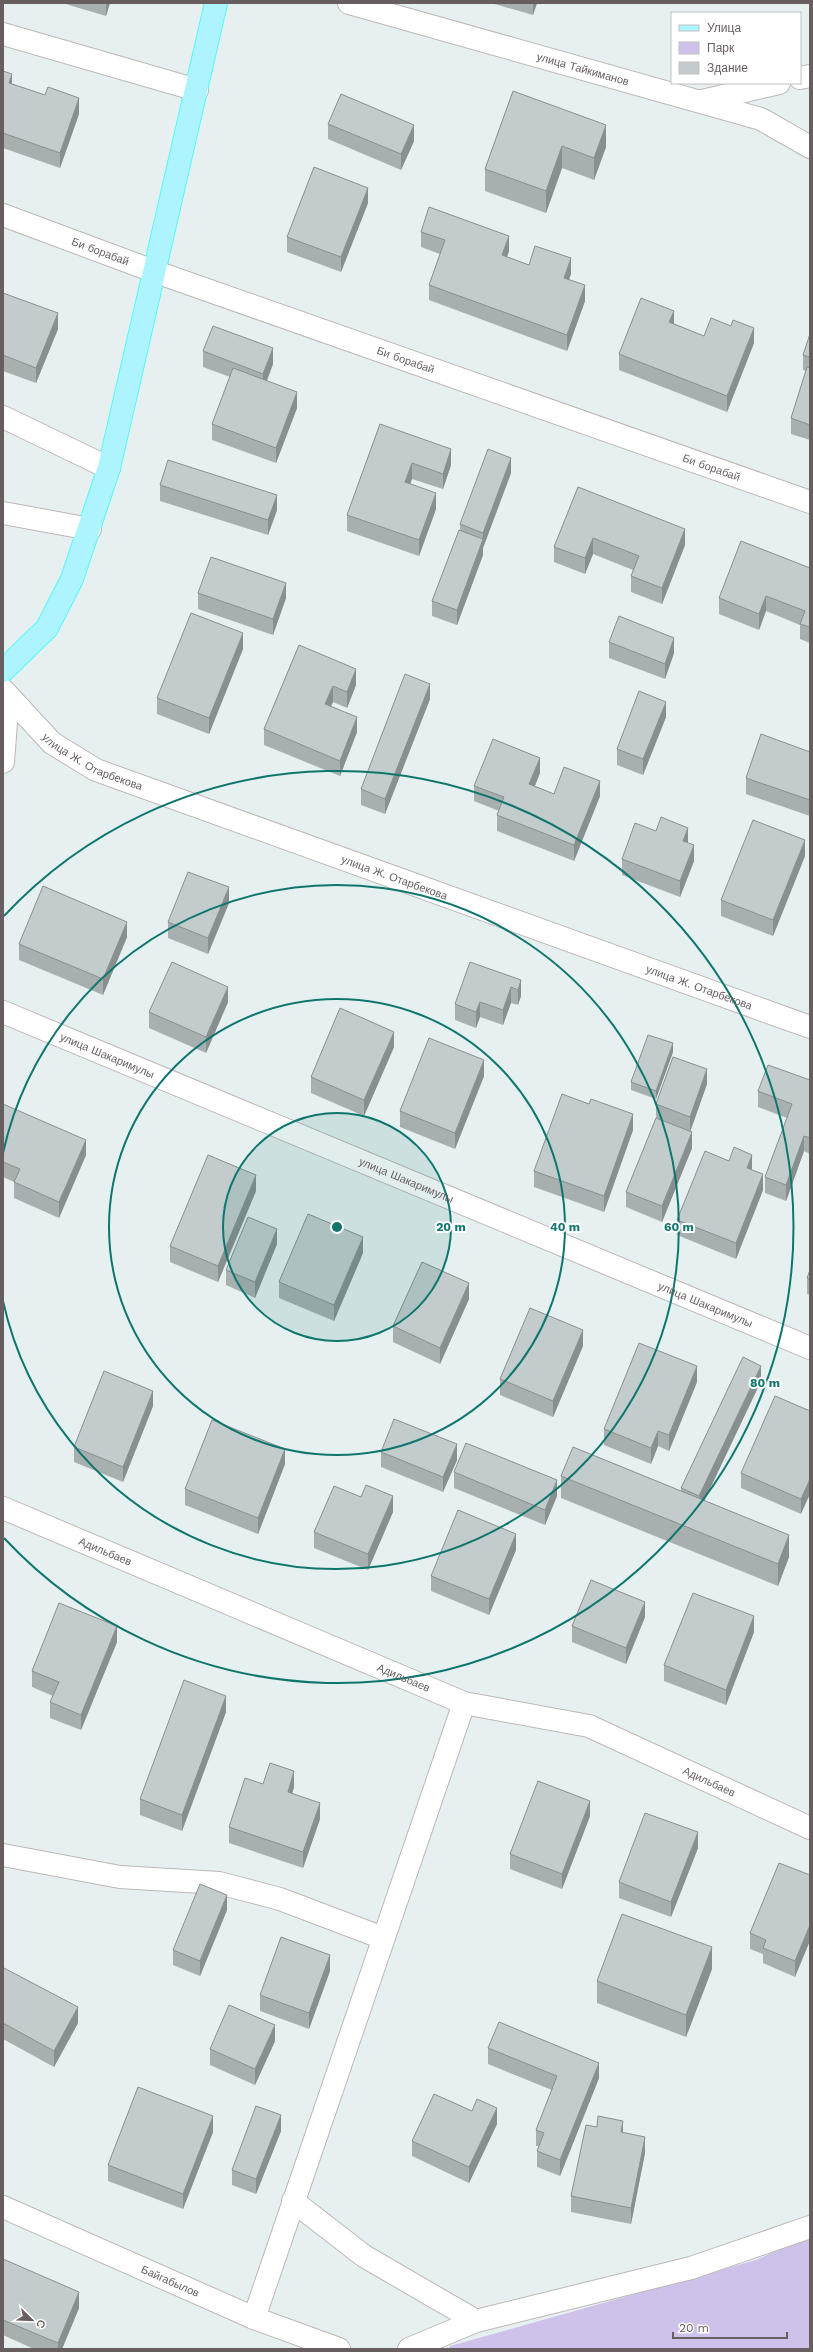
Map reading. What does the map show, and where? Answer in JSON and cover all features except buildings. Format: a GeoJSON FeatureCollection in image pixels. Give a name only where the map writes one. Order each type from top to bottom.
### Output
{"type":"FeatureCollection","features":[{"type":"Feature","properties":{"kind":"main road"},"geometry":{"type":"LineString","coordinates":[[3,671],[47,628],[72,579],[90,529],[109,468],[156,272],[216,3]]}},
{"type":"Feature","properties":{"kind":"street","name":"улица Тайкиманов"},"geometry":{"type":"LineString","coordinates":[[350,3],[761,119],[810,147]]}},
{"type":"Feature","properties":{"kind":"street"},"geometry":{"type":"LineString","coordinates":[[3,34],[197,90]]}},
{"type":"Feature","properties":{"kind":"street"},"geometry":{"type":"LineString","coordinates":[[699,101],[775,84]]}},
{"type":"Feature","properties":{"kind":"street","name":"Би борабай"},"geometry":{"type":"LineString","coordinates":[[3,215],[156,272],[810,502]]}},
{"type":"Feature","properties":{"kind":"street"},"geometry":{"type":"LineString","coordinates":[[3,418],[109,468]]}},
{"type":"Feature","properties":{"kind":"street"},"geometry":{"type":"LineString","coordinates":[[3,513],[90,529]]}},
{"type":"Feature","properties":{"kind":"street"},"geometry":{"type":"LineString","coordinates":[[3,762],[6,694]]}},
{"type":"Feature","properties":{"kind":"street","name":"улица Ж. Отарбекова"},"geometry":{"type":"LineString","coordinates":[[6,694],[52,743],[96,770],[810,1027]]}},
{"type":"Feature","properties":{"kind":"street","name":"улица Шакаримулы"},"geometry":{"type":"LineString","coordinates":[[3,1012],[810,1348]]}},
{"type":"Feature","properties":{"kind":"street","name":"Адильбаев"},"geometry":{"type":"LineString","coordinates":[[3,1508],[464,1703],[589,1726],[810,1828]]}},
{"type":"Feature","properties":{"kind":"street"},"geometry":{"type":"LineString","coordinates":[[254,2318],[464,1703]]}},
{"type":"Feature","properties":{"kind":"street"},"geometry":{"type":"LineString","coordinates":[[3,1855],[120,1877],[219,1883],[280,1899],[383,1938]]}},
{"type":"Feature","properties":{"kind":"street"},"geometry":{"type":"LineString","coordinates":[[294,2201],[364,2256],[476,2321]]}},
{"type":"Feature","properties":{"kind":"street","name":"Байгабылов"},"geometry":{"type":"LineString","coordinates":[[3,2208],[254,2318],[339,2349]]}},
{"type":"Feature","properties":{"kind":"street"},"geometry":{"type":"LineString","coordinates":[[409,2349],[476,2321],[691,2268],[810,2227]]}},
{"type":"Feature","properties":{"kind":"green space"},"geometry":{"type":"Polygon","coordinates":[[[810,2236],[810,2349],[448,2349],[450,2346],[756,2260],[810,2236]]]}}]}
